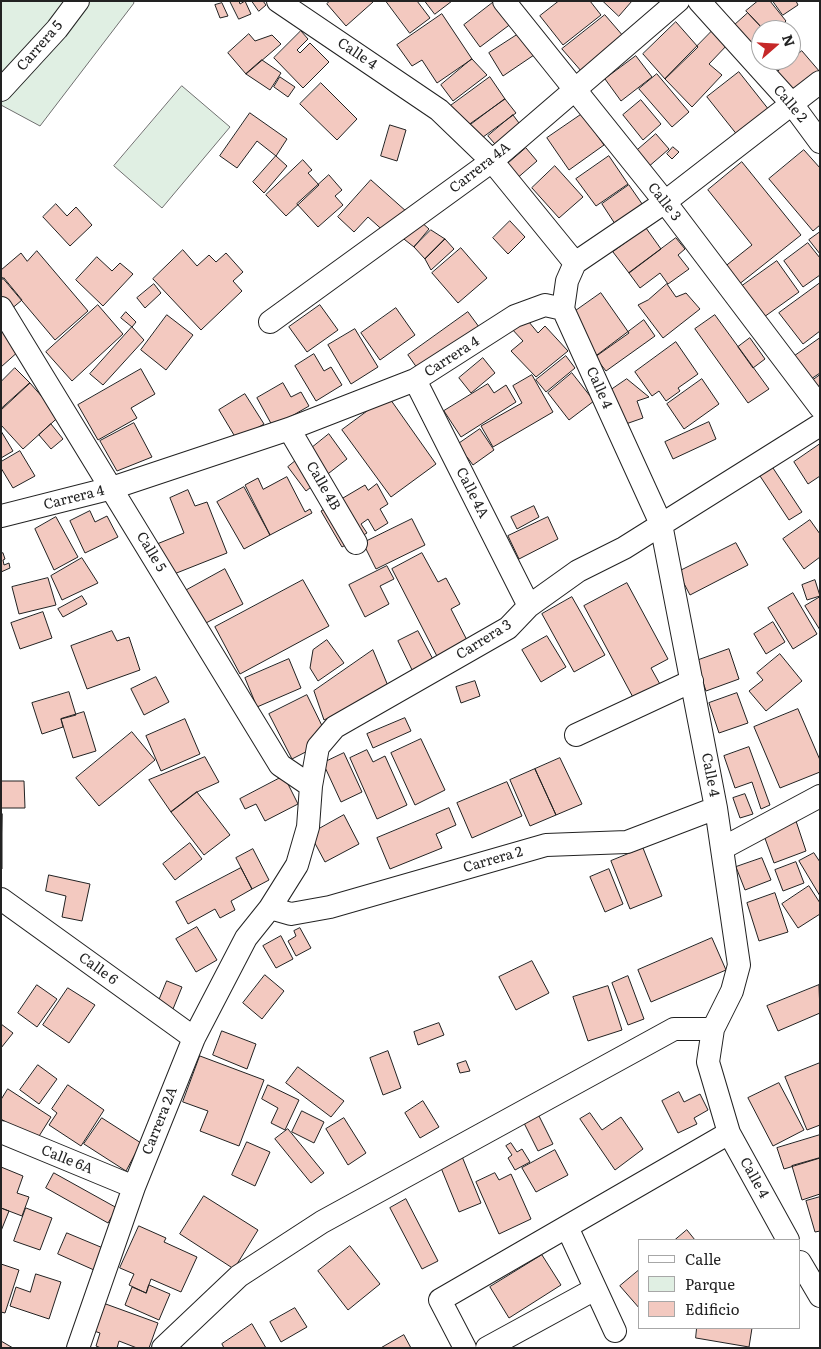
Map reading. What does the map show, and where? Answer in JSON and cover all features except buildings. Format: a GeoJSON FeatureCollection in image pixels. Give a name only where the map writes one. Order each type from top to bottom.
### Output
{"type":"FeatureCollection","features":[{"type":"Feature","properties":{"kind":"street","name":"Carrera 5"},"geometry":{"type":"LineString","coordinates":[[1,90],[57,29],[78,1]]}},
{"type":"Feature","properties":{"kind":"street","name":"Calle 4"},"geometry":{"type":"LineString","coordinates":[[278,1],[439,110],[492,161],[574,263]]}},
{"type":"Feature","properties":{"kind":"street","name":"Calle 3"},"geometry":{"type":"LineString","coordinates":[[504,1],[665,202],[820,406]]}},
{"type":"Feature","properties":{"kind":"street","name":"Carrera 4A"},"geometry":{"type":"LineString","coordinates":[[270,322],[492,161],[678,1]]}},
{"type":"Feature","properties":{"kind":"street","name":"Calle 2"},"geometry":{"type":"LineString","coordinates":[[699,1],[792,104],[820,142]]}},
{"type":"Feature","properties":{"kind":"street"},"geometry":{"type":"LineString","coordinates":[[563,309],[567,281],[574,263],[665,202],[820,82]]}},
{"type":"Feature","properties":{"kind":"street","name":"Carrera 4"},"geometry":{"type":"LineString","coordinates":[[1,516],[112,488],[289,429],[415,380],[515,316],[546,305],[563,309]]}},
{"type":"Feature","properties":{"kind":"street","name":"Calle 5"},"geometry":{"type":"LineString","coordinates":[[1,308],[280,765],[311,786]]}},
{"type":"Feature","properties":{"kind":"street","name":"Calle 4"},"geometry":{"type":"LineString","coordinates":[[563,309],[661,524],[716,808],[739,965],[732,992],[714,1029],[708,1062],[729,1133],[787,1239]]}},
{"type":"Feature","properties":{"kind":"street","name":"Calle 4A"},"geometry":{"type":"LineString","coordinates":[[415,380],[529,606]]}},
{"type":"Feature","properties":{"kind":"street","name":"Carrera 3"},"geometry":{"type":"LineString","coordinates":[[270,908],[297,865],[308,827],[311,786],[318,748],[335,727],[508,628],[529,606],[578,571],[624,548],[820,425]]}},
{"type":"Feature","properties":{"kind":"street","name":"Calle 4B"},"geometry":{"type":"LineString","coordinates":[[289,429],[356,543]]}},
{"type":"Feature","properties":{"kind":"street"},"geometry":{"type":"LineString","coordinates":[[576,735],[692,681]]}},
{"type":"Feature","properties":{"kind":"street"},"geometry":{"type":"LineString","coordinates":[[722,848],[820,796]]}},
{"type":"Feature","properties":{"kind":"street","name":"Carrera 2"},"geometry":{"type":"LineString","coordinates":[[270,908],[291,914],[330,907],[546,845],[627,842],[716,808]]}},
{"type":"Feature","properties":{"kind":"street","name":"Calle 6"},"geometry":{"type":"LineString","coordinates":[[3,905],[194,1038]]}},
{"type":"Feature","properties":{"kind":"street","name":"Carrera 2A"},"geometry":{"type":"LineString","coordinates":[[78,1348],[134,1187],[194,1038],[246,938],[270,908]]}},
{"type":"Feature","properties":{"kind":"street"},"geometry":{"type":"LineString","coordinates":[[163,1348],[239,1276],[322,1222],[674,1029],[714,1029]]}},
{"type":"Feature","properties":{"kind":"street","name":"Calle 6A"},"geometry":{"type":"LineString","coordinates":[[1,1132],[134,1187]]}},
{"type":"Feature","properties":{"kind":"street"},"geometry":{"type":"LineString","coordinates":[[465,1348],[440,1300],[729,1133]]}},
{"type":"Feature","properties":{"kind":"street"},"geometry":{"type":"LineString","coordinates":[[567,1227],[615,1332]]}},
{"type":"Feature","properties":{"kind":"street"},"geometry":{"type":"LineString","coordinates":[[487,1348],[595,1289]]}},
{"type":"Feature","properties":{"kind":"green space"},"geometry":{"type":"Polygon","coordinates":[[[1,1],[133,1],[134,3],[40,126],[1,105],[1,1]]]}},
{"type":"Feature","properties":{"kind":"green space"},"geometry":{"type":"Polygon","coordinates":[[[182,86],[230,127],[162,208],[114,166],[182,86]]]}}]}
